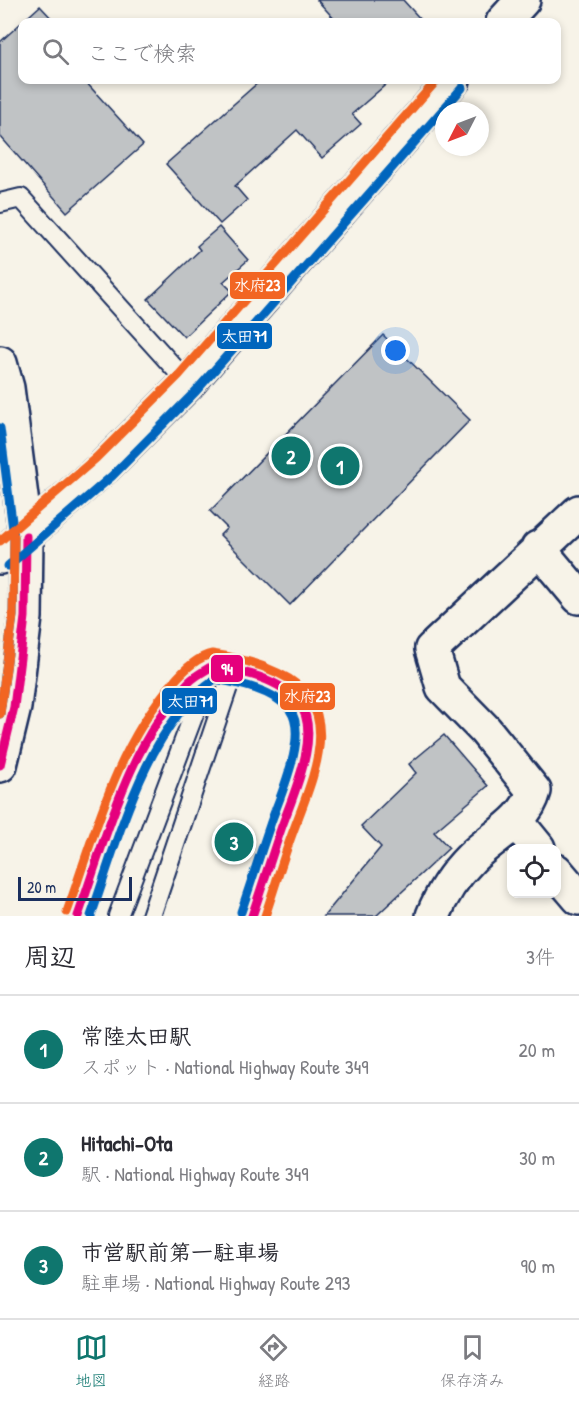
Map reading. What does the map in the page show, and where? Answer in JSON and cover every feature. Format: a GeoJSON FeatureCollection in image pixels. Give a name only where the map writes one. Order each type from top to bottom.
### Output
{"type":"FeatureCollection","features":[{"type":"Feature","properties":{"kind":"main road"},"geometry":{"type":"LineString","coordinates":[[507,18],[523,0]]}},
{"type":"Feature","properties":{"kind":"main road"},"geometry":{"type":"LineString","coordinates":[[0,557],[112,459],[188,383],[450,84]]}},
{"type":"Feature","properties":{"kind":"main road"},"geometry":{"type":"LineString","coordinates":[[0,363],[7,388],[26,536],[25,617],[14,707],[0,765]]}},
{"type":"Feature","properties":{"kind":"main road"},"geometry":{"type":"LineString","coordinates":[[433,916],[442,893],[471,858],[516,821],[531,802],[534,791],[485,730],[443,687],[432,649],[579,512]]}},
{"type":"Feature","properties":{"kind":"main road"},"geometry":{"type":"LineString","coordinates":[[538,548],[579,597]]}},
{"type":"Feature","properties":{"kind":"main road"},"geometry":{"type":"LineString","coordinates":[[516,821],[534,844]]}},
{"type":"Feature","properties":{"kind":"main road"},"geometry":{"type":"LineString","coordinates":[[561,877],[579,898]]}},
{"type":"Feature","properties":{"kind":"lane"},"geometry":{"type":"LineString","coordinates":[[0,203],[21,198],[188,383]]}},
{"type":"Feature","properties":{"kind":"lane"},"geometry":{"type":"LineString","coordinates":[[117,916],[212,666]]}},
{"type":"Feature","properties":{"kind":"lane"},"geometry":{"type":"LineString","coordinates":[[78,916],[129,774],[148,737],[172,702],[191,680],[212,666],[254,675],[289,692],[305,713],[307,742],[300,774],[252,916]]}},
{"type":"Feature","properties":{"kind":"lane"},"geometry":{"type":"LineString","coordinates":[[152,916],[234,669]]}},
{"type":"Feature","properties":{"kind":"building"},"geometry":{"type":"Polygon","coordinates":[[[317,0],[403,0],[419,18],[333,18],[317,0]]]}},
{"type":"Feature","properties":{"kind":"building"},"geometry":{"type":"Polygon","coordinates":[[[40,6],[51,18],[26,18],[40,6]]]}},
{"type":"Feature","properties":{"kind":"building"},"geometry":{"type":"Polygon","coordinates":[[[18,26],[18,84],[88,84],[143,145],[67,212],[0,136],[0,42],[18,26]]]}},
{"type":"Feature","properties":{"kind":"building"},"geometry":{"type":"Polygon","coordinates":[[[256,84],[386,84],[352,114],[361,124],[322,158],[297,130],[235,186],[247,200],[220,224],[166,164],[256,84]]]}},
{"type":"Feature","properties":{"kind":"building"},"geometry":{"type":"Polygon","coordinates":[[[219,227],[248,260],[223,282],[232,291],[184,337],[148,299],[200,250],[197,246],[219,227]]]}},
{"type":"Feature","properties":{"kind":"building"},"geometry":{"type":"Polygon","coordinates":[[[383,335],[470,420],[290,605],[220,535],[227,528],[210,511],[383,335]]]}},
{"type":"Feature","properties":{"kind":"building"},"geometry":{"type":"Polygon","coordinates":[[[444,735],[488,786],[434,832],[449,848],[376,916],[324,916],[381,847],[361,826],[416,773],[409,764],[444,735]]]}},
{"type":"Feature","properties":{"kind":"transit line","name":"水府23"},"geometry":{"type":"LineString","coordinates":[[0,541],[96,458],[179,375],[434,84]]}},
{"type":"Feature","properties":{"kind":"transit line","name":"太田71"},"geometry":{"type":"LineString","coordinates":[[8,566],[112,476],[196,391],[462,88]]}},
{"type":"Feature","properties":{"kind":"transit line","name":"太田71"},"geometry":{"type":"LineString","coordinates":[[0,428],[14,537],[13,616],[0,714]]}},
{"type":"Feature","properties":{"kind":"transit line","name":"水府23"},"geometry":{"type":"LineString","coordinates":[[0,714],[13,616],[14,536]]}},
{"type":"Feature","properties":{"kind":"transit line","name":"94"},"geometry":{"type":"LineString","coordinates":[[0,765],[14,707],[25,617],[26,536]]}},
{"type":"Feature","properties":{"kind":"transit line","name":"水府23"},"geometry":{"type":"LineString","coordinates":[[67,912],[109,792],[136,736],[153,709],[180,675],[195,662],[212,654],[245,661],[278,673],[299,687],[312,703],[319,722],[319,743],[310,786],[265,916]]}},
{"type":"Feature","properties":{"kind":"transit line","name":"94"},"geometry":{"type":"LineString","coordinates":[[78,916],[122,792],[150,733],[168,706],[189,682],[212,666],[247,673],[281,687],[299,703],[306,716],[307,748],[303,765],[252,916]]}},
{"type":"Feature","properties":{"kind":"transit line","name":"太田71"},"geometry":{"type":"LineString","coordinates":[[91,916],[124,820],[153,754],[191,699],[215,679],[255,689],[275,697],[290,710],[295,721],[296,735],[290,767],[241,912]]}},
{"type":"Feature","properties":{"kind":"place","name":"Hitachi-Ota"},"geometry":{"type":"Point","coordinates":[291,456]}},
{"type":"Feature","properties":{"kind":"place","name":"常陸太田駅"},"geometry":{"type":"Point","coordinates":[340,466]}},
{"type":"Feature","properties":{"kind":"place","name":"市営駅前第一駐車場"},"geometry":{"type":"Point","coordinates":[234,842]}}]}
